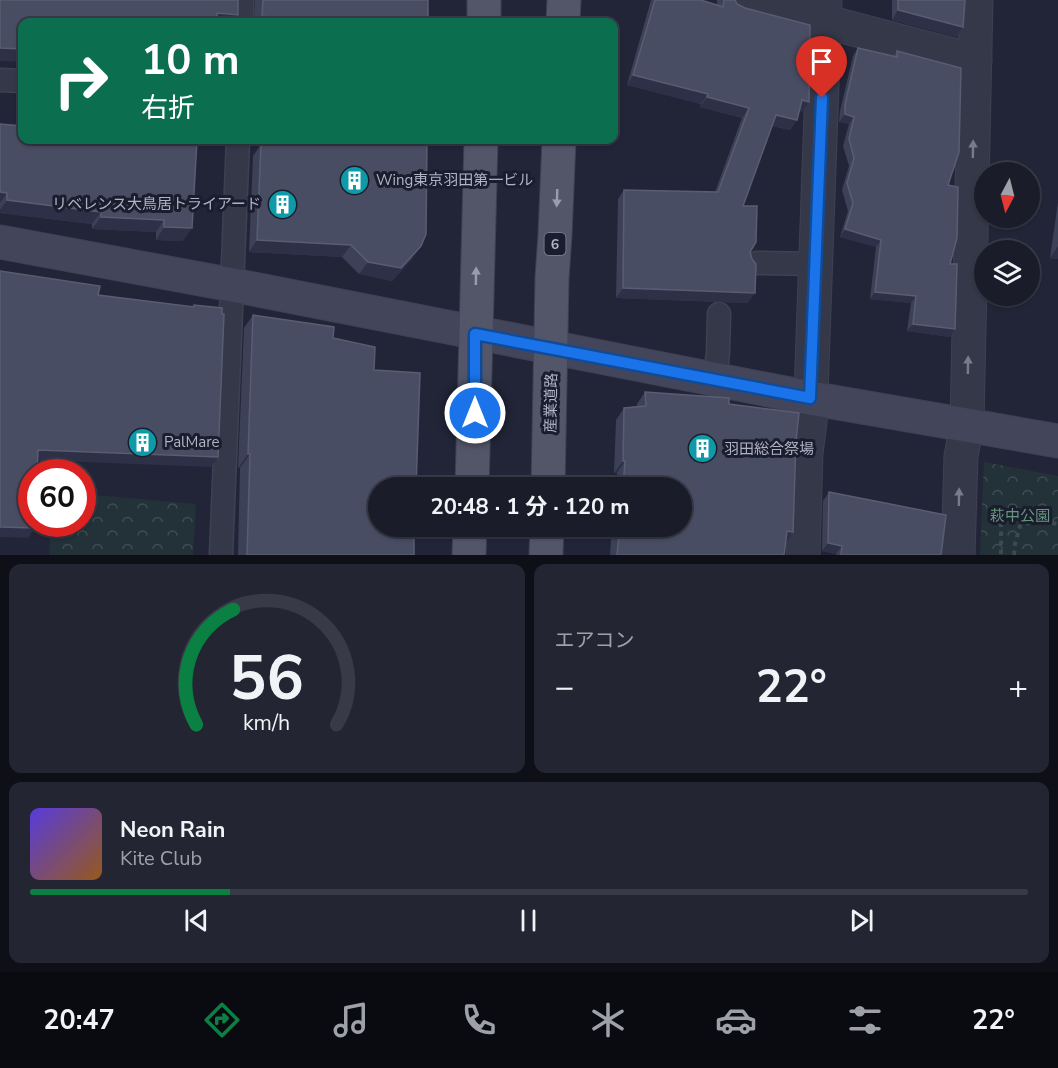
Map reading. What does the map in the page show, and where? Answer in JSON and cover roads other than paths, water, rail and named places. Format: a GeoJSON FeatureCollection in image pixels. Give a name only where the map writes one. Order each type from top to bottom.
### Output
{"type":"FeatureCollection","features":[{"type":"Feature","properties":{"kind":"main road"},"geometry":{"type":"LineString","coordinates":[[484,0],[484,18]]}},
{"type":"Feature","properties":{"kind":"main road"},"geometry":{"type":"LineString","coordinates":[[563,18],[564,0]]}},
{"type":"Feature","properties":{"kind":"main road"},"geometry":{"type":"LineString","coordinates":[[472,477],[481,144]]}},
{"type":"Feature","properties":{"kind":"main road","name":"産業道路"},"geometry":{"type":"LineString","coordinates":[[548,477],[552,278],[559,144]]}},
{"type":"Feature","properties":{"kind":"main road"},"geometry":{"type":"LineString","coordinates":[[469,555],[470,537]]}},
{"type":"Feature","properties":{"kind":"main road"},"geometry":{"type":"LineString","coordinates":[[546,555],[547,537]]}},
{"type":"Feature","properties":{"kind":"street"},"geometry":{"type":"LineString","coordinates":[[743,0],[825,11],[975,61]]}},
{"type":"Feature","properties":{"kind":"street"},"geometry":{"type":"LineString","coordinates":[[958,555],[960,456],[967,424],[976,0]]}},
{"type":"Feature","properties":{"kind":"street"},"geometry":{"type":"LineString","coordinates":[[803,555],[825,11]]}},
{"type":"Feature","properties":{"kind":"street"},"geometry":{"type":"LineString","coordinates":[[0,242],[233,285],[810,398],[1058,441]]}},
{"type":"Feature","properties":{"kind":"lane"},"geometry":{"type":"LineString","coordinates":[[242,18],[243,0]]}},
{"type":"Feature","properties":{"kind":"lane"},"geometry":{"type":"LineString","coordinates":[[0,80],[18,81]]}},
{"type":"Feature","properties":{"kind":"lane"},"geometry":{"type":"LineString","coordinates":[[221,555],[238,144]]}},
{"type":"Feature","properties":{"kind":"lane"},"geometry":{"type":"LineString","coordinates":[[757,262],[816,264]]}},
{"type":"Feature","properties":{"kind":"lane"},"geometry":{"type":"LineString","coordinates":[[715,380],[719,314]]}},
{"type":"Feature","properties":{"kind":"place","name":"Wing東京羽田第一ビル"},"geometry":{"type":"Point","coordinates":[355,180]}},
{"type":"Feature","properties":{"kind":"place","name":"リベレンス大鳥居トライアード"},"geometry":{"type":"Point","coordinates":[282,204]}},
{"type":"Feature","properties":{"kind":"place","name":"PalMare"},"geometry":{"type":"Point","coordinates":[143,442]}},
{"type":"Feature","properties":{"kind":"place","name":"羽田総合祭場"},"geometry":{"type":"Point","coordinates":[703,449]}},
{"type":"Feature","properties":{"kind":"park label","name":"萩中公園"},"geometry":{"type":"Point","coordinates":[1020,516]}}]}
